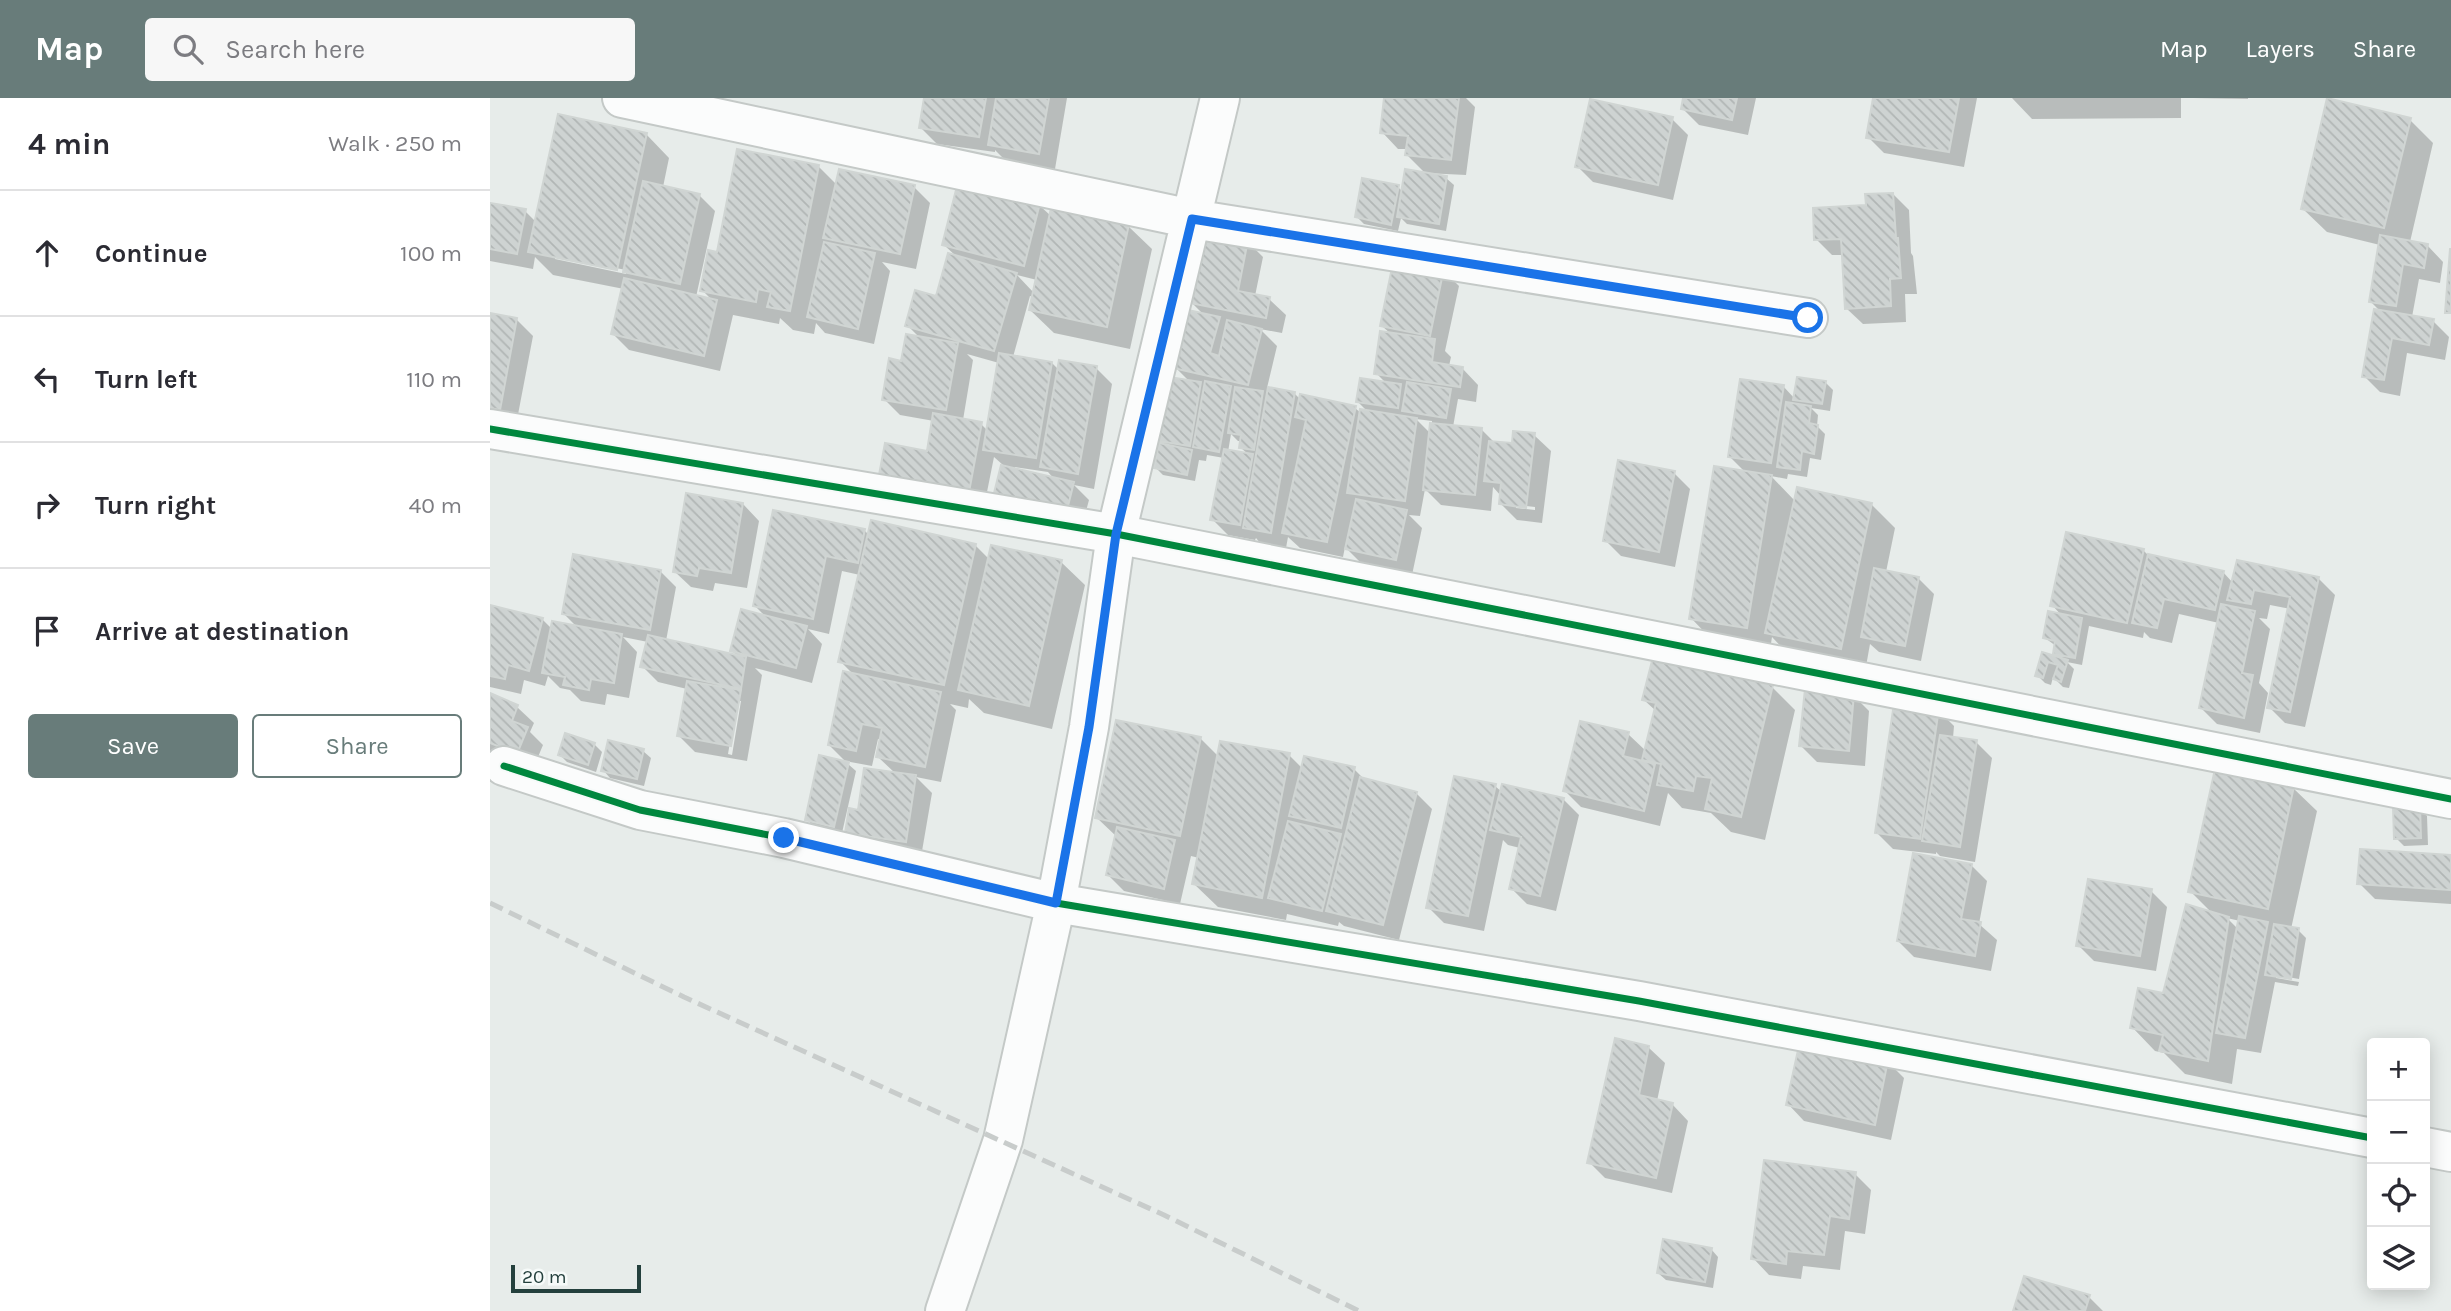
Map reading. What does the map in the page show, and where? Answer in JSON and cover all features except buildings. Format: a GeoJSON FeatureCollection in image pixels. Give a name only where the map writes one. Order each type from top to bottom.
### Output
{"type":"FeatureCollection","features":[{"type":"Feature","properties":{"kind":"street"},"geometry":{"type":"LineString","coordinates":[[622,98],[1192,219],[1808,318]]}},
{"type":"Feature","properties":{"kind":"street"},"geometry":{"type":"LineString","coordinates":[[944,1311],[1003,1140],[1056,903],[1089,727],[1116,534],[1220,98]]}},
{"type":"Feature","properties":{"kind":"street"},"geometry":{"type":"LineString","coordinates":[[490,429],[1116,534],[2451,799]]}},
{"type":"Feature","properties":{"kind":"street"},"geometry":{"type":"LineString","coordinates":[[504,765],[640,810],[784,838],[1056,903],[1639,1001],[2367,1137]]}},
{"type":"Feature","properties":{"kind":"street"},"geometry":{"type":"LineString","coordinates":[[2430,1148],[2451,1152]]}},
{"type":"Feature","properties":{"kind":"railway"},"geometry":{"type":"LineString","coordinates":[[490,903],[684,997],[1164,1215],[1359,1311]]}},
{"type":"Feature","properties":{"kind":"cycle path"},"geometry":{"type":"LineString","coordinates":[[490,429],[1116,534],[2451,799]]}},
{"type":"Feature","properties":{"kind":"cycle path"},"geometry":{"type":"LineString","coordinates":[[504,766],[640,810],[784,838],[1056,903],[1639,1001],[2367,1137]]}},
{"type":"Feature","properties":{"kind":"route"},"geometry":{"type":"LineString","coordinates":[[784,838],[1056,903],[1089,727],[1116,534],[1192,219],[1808,318]]}}]}
